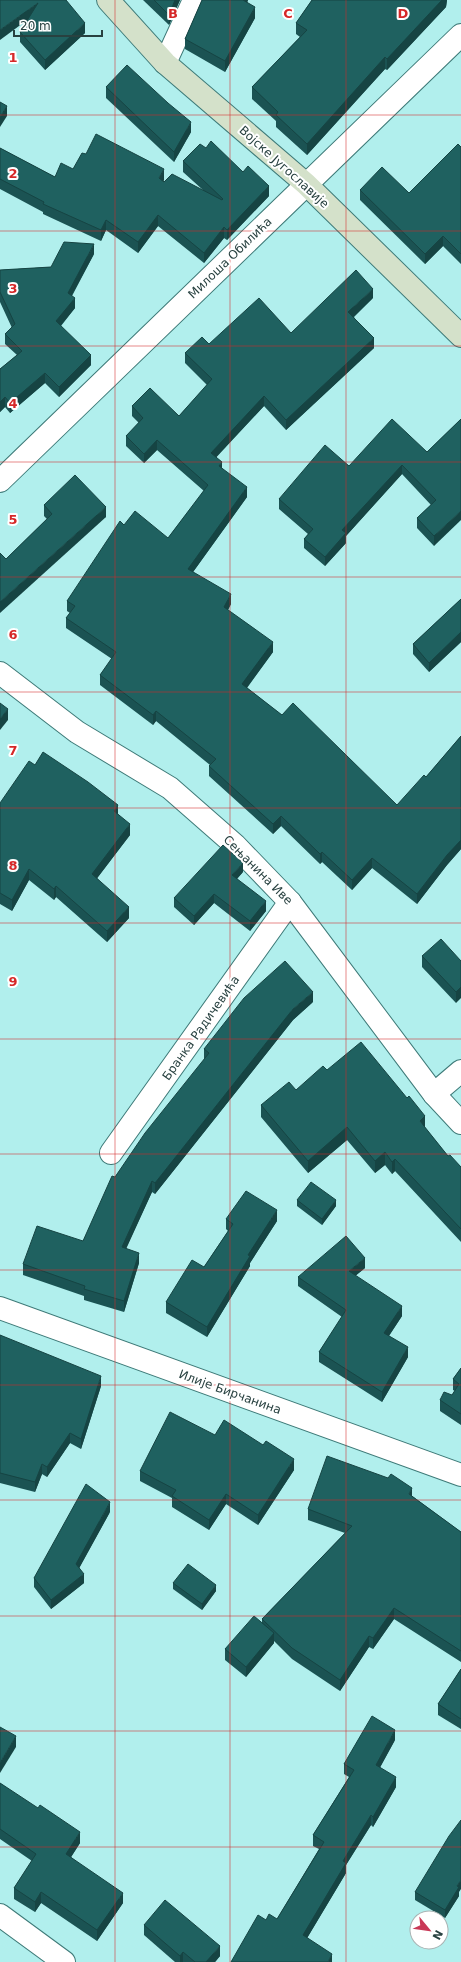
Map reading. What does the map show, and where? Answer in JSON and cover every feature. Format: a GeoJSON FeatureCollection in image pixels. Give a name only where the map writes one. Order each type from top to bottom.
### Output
{"type":"FeatureCollection","features":[{"type":"Feature","properties":{"kind":"main road","name":"Војске Југославије"},"geometry":{"type":"LineString","coordinates":[[108,0],[165,63],[306,184],[461,336]]}},
{"type":"Feature","properties":{"kind":"street"},"geometry":{"type":"LineString","coordinates":[[165,63],[194,0]]}},
{"type":"Feature","properties":{"kind":"street","name":"Милоша Обилића"},"geometry":{"type":"LineString","coordinates":[[0,481],[461,35]]}},
{"type":"Feature","properties":{"kind":"street","name":"Сењанина Иве"},"geometry":{"type":"LineString","coordinates":[[0,674],[77,732],[170,788],[235,845],[290,902],[434,1094],[461,1123]]}},
{"type":"Feature","properties":{"kind":"street","name":"Бранка Радичевића"},"geometry":{"type":"LineString","coordinates":[[111,1153],[290,902]]}},
{"type":"Feature","properties":{"kind":"street"},"geometry":{"type":"LineString","coordinates":[[434,1094],[461,1071]]}},
{"type":"Feature","properties":{"kind":"street","name":"Илије Бирчанина"},"geometry":{"type":"LineString","coordinates":[[0,1308],[461,1475]]}},
{"type":"Feature","properties":{"kind":"street"},"geometry":{"type":"LineString","coordinates":[[0,1915],[64,1962]]}},
{"type":"Feature","properties":{"kind":"building"},"geometry":{"type":"Polygon","coordinates":[[[0,0],[66,0],[85,23],[45,60],[20,32],[38,3],[0,30],[0,0]]]}},
{"type":"Feature","properties":{"kind":"building"},"geometry":{"type":"Polygon","coordinates":[[[154,0],[175,0],[169,15],[154,0]]]}},
{"type":"Feature","properties":{"kind":"building"},"geometry":{"type":"Polygon","coordinates":[[[202,0],[243,0],[255,7],[225,61],[185,39],[202,0]]]}},
{"type":"Feature","properties":{"kind":"building"},"geometry":{"type":"Polygon","coordinates":[[[312,0],[442,0],[387,59],[385,57],[307,144],[276,115],[278,112],[252,87],[307,30],[296,23],[312,0]]]}},
{"type":"Feature","properties":{"kind":"building"},"geometry":{"type":"Polygon","coordinates":[[[127,65],[191,122],[174,152],[106,87],[127,65]]]}},
{"type":"Feature","properties":{"kind":"building"},"geometry":{"type":"Polygon","coordinates":[[[0,102],[7,106],[0,117],[0,102]]]}},
{"type":"Feature","properties":{"kind":"building"},"geometry":{"type":"Polygon","coordinates":[[[96,134],[164,169],[159,178],[164,182],[172,174],[222,200],[223,199],[183,161],[200,144],[206,148],[211,141],[243,172],[248,166],[269,186],[227,230],[224,227],[204,253],[158,215],[138,242],[106,220],[101,230],[43,204],[44,202],[0,179],[0,148],[55,177],[61,163],[73,169],[82,153],[86,154],[96,134]]]}},
{"type":"Feature","properties":{"kind":"building"},"geometry":{"type":"Polygon","coordinates":[[[458,144],[461,147],[461,254],[443,236],[425,254],[360,190],[382,167],[409,193],[458,144]]]}},
{"type":"Feature","properties":{"kind":"building"},"geometry":{"type":"Polygon","coordinates":[[[64,242],[94,244],[68,293],[75,298],[56,321],[91,355],[59,387],[45,373],[10,403],[5,397],[0,402],[0,369],[22,351],[5,334],[15,324],[0,292],[0,270],[51,267],[64,242]]]}},
{"type":"Feature","properties":{"kind":"building"},"geometry":{"type":"Polygon","coordinates":[[[356,270],[373,289],[348,312],[374,338],[286,420],[264,396],[211,453],[222,462],[219,466],[247,487],[188,569],[231,594],[224,607],[273,642],[242,684],[282,715],[293,703],[397,805],[424,775],[426,777],[461,736],[461,840],[447,855],[417,894],[372,858],[352,880],[322,852],[320,854],[281,816],[273,824],[209,766],[216,759],[156,711],[153,715],[100,675],[116,652],[66,618],[75,606],[67,601],[120,521],[124,525],[135,511],[168,538],[208,485],[157,440],[144,454],[126,436],[143,418],[132,406],[150,388],[179,416],[212,379],[185,353],[202,337],[209,344],[259,298],[291,333],[356,270]]]}},
{"type":"Feature","properties":{"kind":"building"},"geometry":{"type":"Polygon","coordinates":[[[392,419],[427,452],[461,419],[461,511],[434,536],[417,518],[436,500],[402,465],[342,530],[346,533],[325,557],[304,539],[313,529],[279,499],[325,445],[349,466],[392,419]]]}},
{"type":"Feature","properties":{"kind":"building"},"geometry":{"type":"Polygon","coordinates":[[[75,475],[106,507],[0,602],[0,553],[6,559],[52,514],[44,505],[75,475]]]}},
{"type":"Feature","properties":{"kind":"building"},"geometry":{"type":"Polygon","coordinates":[[[461,599],[461,632],[429,663],[413,644],[461,599]]]}},
{"type":"Feature","properties":{"kind":"building"},"geometry":{"type":"Polygon","coordinates":[[[0,703],[8,709],[0,719],[0,703]]]}},
{"type":"Feature","properties":{"kind":"building"},"geometry":{"type":"Polygon","coordinates":[[[43,752],[88,782],[118,805],[114,811],[130,824],[92,874],[129,907],[107,931],[56,886],[54,889],[29,869],[12,900],[0,893],[0,803],[29,761],[35,765],[43,752]]]}},
{"type":"Feature","properties":{"kind":"building"},"geometry":{"type":"Polygon","coordinates":[[[223,845],[243,863],[232,875],[266,901],[250,921],[214,894],[194,916],[174,898],[223,845]]]}},
{"type":"Feature","properties":{"kind":"building"},"geometry":{"type":"Polygon","coordinates":[[[441,939],[461,961],[461,987],[456,992],[422,956],[441,939]]]}},
{"type":"Feature","properties":{"kind":"building"},"geometry":{"type":"Polygon","coordinates":[[[285,961],[313,992],[293,1009],[155,1183],[152,1181],[122,1247],[139,1253],[124,1301],[84,1289],[85,1286],[23,1264],[37,1226],[83,1241],[112,1176],[115,1177],[145,1133],[209,1053],[204,1049],[244,998],[285,961]]]}},
{"type":"Feature","properties":{"kind":"building"},"geometry":{"type":"Polygon","coordinates":[[[361,1042],[407,1098],[409,1096],[425,1116],[420,1121],[448,1156],[450,1155],[461,1167],[461,1229],[395,1159],[392,1162],[385,1152],[375,1161],[347,1127],[308,1161],[261,1105],[289,1082],[296,1090],[323,1066],[327,1070],[361,1042]]]}},
{"type":"Feature","properties":{"kind":"building"},"geometry":{"type":"Polygon","coordinates":[[[311,1182],[336,1200],[322,1219],[297,1200],[311,1182]]]}},
{"type":"Feature","properties":{"kind":"building"},"geometry":{"type":"Polygon","coordinates":[[[246,1191],[277,1210],[248,1255],[250,1256],[207,1327],[166,1302],[192,1260],[204,1267],[233,1224],[226,1219],[246,1191]]]}},
{"type":"Feature","properties":{"kind":"building"},"geometry":{"type":"Polygon","coordinates":[[[346,1236],[365,1258],[349,1271],[402,1306],[384,1333],[408,1347],[382,1392],[319,1352],[346,1310],[298,1277],[346,1236]]]}},
{"type":"Feature","properties":{"kind":"building"},"geometry":{"type":"Polygon","coordinates":[[[0,1335],[101,1376],[81,1439],[70,1433],[47,1467],[42,1464],[35,1482],[0,1473],[0,1335]]]}},
{"type":"Feature","properties":{"kind":"building"},"geometry":{"type":"Polygon","coordinates":[[[461,1368],[461,1414],[440,1400],[444,1392],[452,1395],[459,1384],[453,1379],[461,1368]]]}},
{"type":"Feature","properties":{"kind":"building"},"geometry":{"type":"Polygon","coordinates":[[[170,1412],[215,1435],[224,1420],[263,1445],[266,1441],[294,1459],[258,1515],[226,1494],[209,1520],[172,1496],[176,1490],[140,1471],[170,1412]]]}},
{"type":"Feature","properties":{"kind":"building"},"geometry":{"type":"Polygon","coordinates":[[[327,1456],[388,1478],[391,1474],[412,1488],[409,1494],[461,1532],[461,1651],[394,1608],[373,1638],[369,1636],[340,1680],[292,1648],[262,1619],[352,1526],[308,1509],[327,1456]]]}},
{"type":"Feature","properties":{"kind":"building"},"geometry":{"type":"Polygon","coordinates":[[[86,1484],[110,1502],[76,1564],[84,1574],[51,1600],[34,1578],[86,1484]]]}},
{"type":"Feature","properties":{"kind":"building"},"geometry":{"type":"Polygon","coordinates":[[[188,1564],[216,1585],[202,1604],[173,1583],[188,1564]]]}},
{"type":"Feature","properties":{"kind":"building"},"geometry":{"type":"Polygon","coordinates":[[[254,1616],[274,1633],[246,1667],[225,1649],[254,1616]]]}},
{"type":"Feature","properties":{"kind":"building"},"geometry":{"type":"Polygon","coordinates":[[[461,1669],[461,1719],[438,1704],[461,1669]]]}},
{"type":"Feature","properties":{"kind":"building"},"geometry":{"type":"Polygon","coordinates":[[[372,1716],[395,1730],[376,1765],[396,1777],[373,1817],[371,1815],[343,1861],[346,1863],[303,1935],[332,1954],[328,1962],[231,1962],[258,1915],[266,1920],[269,1914],[277,1919],[324,1842],[313,1835],[354,1770],[344,1764],[372,1716]]]}},
{"type":"Feature","properties":{"kind":"building"},"geometry":{"type":"Polygon","coordinates":[[[0,1727],[16,1736],[0,1763],[0,1727]]]}},
{"type":"Feature","properties":{"kind":"building"},"geometry":{"type":"Polygon","coordinates":[[[0,1783],[38,1808],[40,1805],[80,1832],[66,1854],[123,1893],[97,1930],[41,1892],[35,1902],[14,1888],[36,1854],[0,1829],[0,1783]]]}},
{"type":"Feature","properties":{"kind":"building"},"geometry":{"type":"Polygon","coordinates":[[[461,1820],[461,1880],[457,1886],[459,1887],[445,1910],[415,1892],[449,1836],[461,1820]]]}},
{"type":"Feature","properties":{"kind":"building"},"geometry":{"type":"Polygon","coordinates":[[[165,1900],[220,1946],[206,1962],[195,1962],[183,1952],[180,1956],[144,1925],[165,1900]]]}}]}
